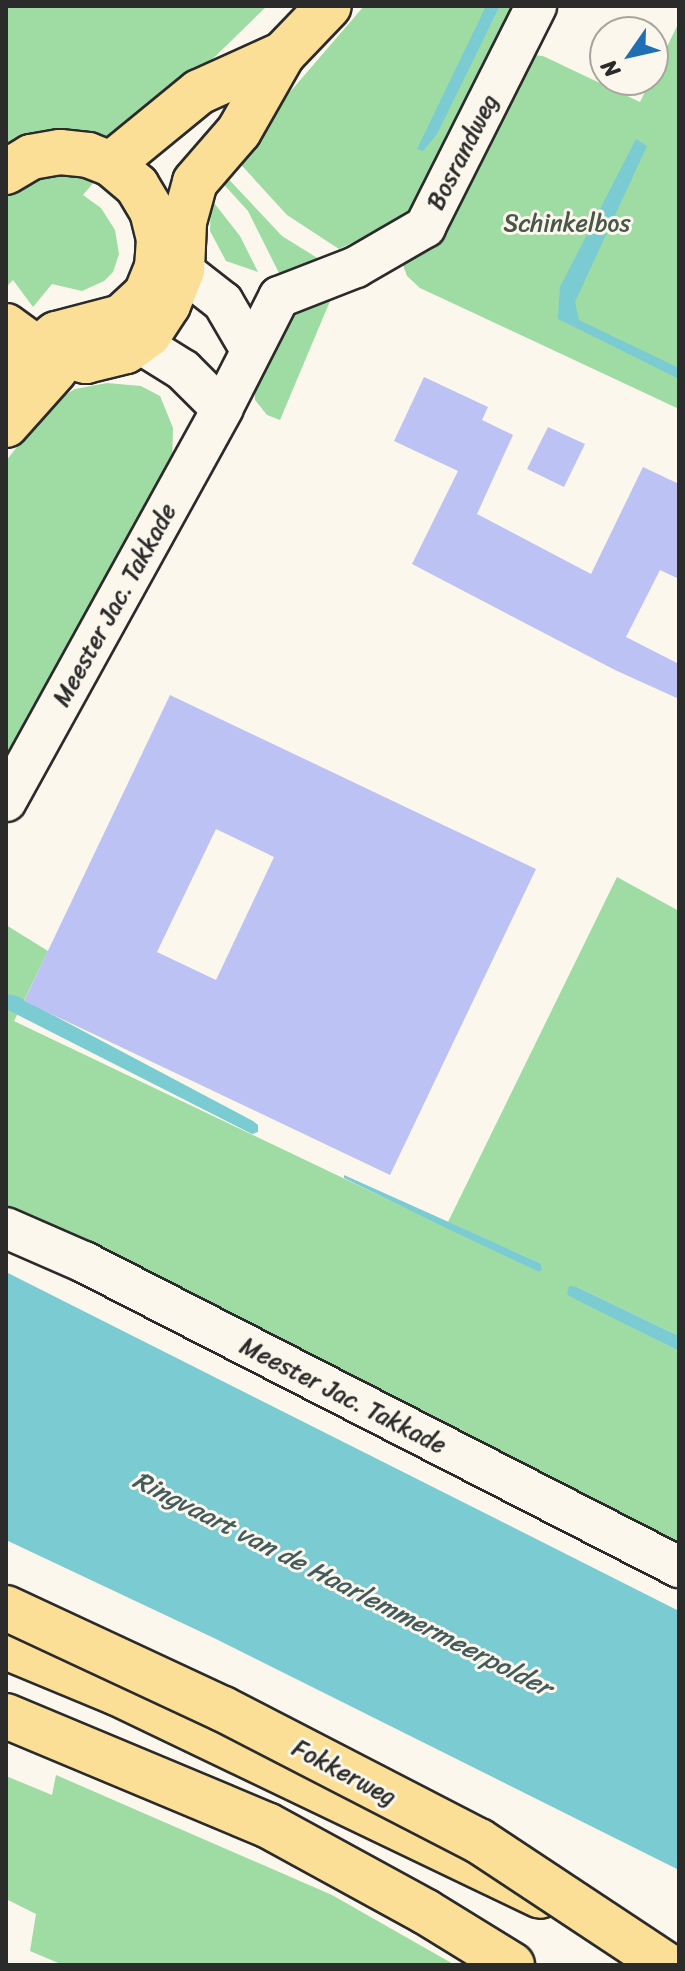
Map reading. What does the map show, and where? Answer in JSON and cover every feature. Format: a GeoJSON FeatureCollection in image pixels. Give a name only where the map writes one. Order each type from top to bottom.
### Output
{"type":"FeatureCollection","features":[{"type":"Feature","properties":{"kind":"main road"},"geometry":{"type":"LineString","coordinates":[[37,344],[104,359],[126,351],[149,334],[168,305],[170,263],[195,182],[239,131],[283,54],[329,6]]}},
{"type":"Feature","properties":{"kind":"main road"},"geometry":{"type":"LineString","coordinates":[[111,164],[199,92],[283,54]]}},
{"type":"Feature","properties":{"kind":"main road"},"geometry":{"type":"LineString","coordinates":[[6,172],[31,157],[60,152],[88,155],[111,164],[137,186],[152,211],[159,239],[170,263]]}},
{"type":"Feature","properties":{"kind":"main road"},"geometry":{"type":"LineString","coordinates":[[6,386],[37,344],[56,334],[121,317],[146,294],[170,263]]}},
{"type":"Feature","properties":{"kind":"main road"},"geometry":{"type":"LineString","coordinates":[[6,425],[37,344]]}},
{"type":"Feature","properties":{"kind":"main road","name":"Fokkerweg"},"geometry":{"type":"LineString","coordinates":[[6,1608],[223,1709],[479,1841],[666,1965]]}},
{"type":"Feature","properties":{"kind":"main road"},"geometry":{"type":"LineString","coordinates":[[6,1647],[117,1693],[480,1869],[679,1957]]}},
{"type":"Feature","properties":{"kind":"main road"},"geometry":{"type":"LineString","coordinates":[[6,1716],[267,1825],[414,1904],[512,1965]]}},
{"type":"Feature","properties":{"kind":"street","name":"Bosrandweg"},"geometry":{"type":"LineString","coordinates":[[251,350],[279,297],[356,267],[425,227],[536,6]]}},
{"type":"Feature","properties":{"kind":"street"},"geometry":{"type":"LineString","coordinates":[[170,263],[223,302],[251,350]]}},
{"type":"Feature","properties":{"kind":"street"},"geometry":{"type":"LineString","coordinates":[[138,342],[183,370],[222,409]]}},
{"type":"Feature","properties":{"kind":"street","name":"Meester Jac. Takkade"},"geometry":{"type":"LineString","coordinates":[[6,801],[222,409],[251,350]]}},
{"type":"Feature","properties":{"kind":"street","name":"Meester Jac. Takkade"},"geometry":{"type":"LineString","coordinates":[[6,1228],[84,1262],[679,1567]]}},
{"type":"Feature","properties":{"kind":"green space"},"geometry":{"type":"Polygon","coordinates":[[[6,6],[267,6],[131,138],[83,195],[101,208],[115,230],[119,254],[113,272],[104,281],[82,291],[52,284],[33,307],[13,280],[6,287],[6,6]]]}},
{"type":"Feature","properties":{"kind":"green space"},"geometry":{"type":"Polygon","coordinates":[[[364,6],[487,6],[475,56],[500,6],[520,6],[427,189],[404,218],[339,249],[287,215],[234,157],[364,6]]]}},
{"type":"Feature","properties":{"kind":"green space","name":"Schinkelbos"},"geometry":{"type":"Polygon","coordinates":[[[679,22],[679,409],[420,288],[407,276],[403,265],[433,245],[533,55],[543,56],[589,78],[589,96],[627,96],[640,102],[643,96],[669,96],[669,43],[679,22]]]}},
{"type":"Feature","properties":{"kind":"green space"},"geometry":{"type":"Polygon","coordinates":[[[221,171],[282,236],[319,259],[280,275],[248,211],[217,177],[221,171]]]}},
{"type":"Feature","properties":{"kind":"green space"},"geometry":{"type":"Polygon","coordinates":[[[211,199],[240,236],[258,272],[226,261],[210,231],[211,199]]]}},
{"type":"Feature","properties":{"kind":"green space"},"geometry":{"type":"Polygon","coordinates":[[[333,294],[280,420],[267,415],[255,400],[255,383],[287,313],[333,294]]]}},
{"type":"Feature","properties":{"kind":"green space"},"geometry":{"type":"Polygon","coordinates":[[[107,383],[141,386],[160,396],[173,428],[172,463],[6,784],[6,461],[51,403],[75,389],[107,383]]]}},
{"type":"Feature","properties":{"kind":"green space"},"geometry":{"type":"Polygon","coordinates":[[[617,877],[679,911],[679,1336],[577,1287],[568,1294],[679,1351],[679,1546],[6,1211],[6,925],[48,951],[14,1021],[540,1272],[540,1263],[448,1222],[617,877]]]}},
{"type":"Feature","properties":{"kind":"green space"},"geometry":{"type":"Polygon","coordinates":[[[56,1775],[332,1895],[455,1965],[63,1965],[30,1951],[36,1914],[6,1899],[6,1776],[52,1795],[56,1775]]]}},
{"type":"Feature","properties":{"kind":"water"},"geometry":{"type":"Polygon","coordinates":[[[486,6],[500,6],[437,134],[423,151],[417,149],[486,6]]]}},
{"type":"Feature","properties":{"kind":"water"},"geometry":{"type":"Polygon","coordinates":[[[636,139],[647,146],[575,302],[579,320],[679,368],[679,379],[558,319],[560,287],[636,139]]]}},
{"type":"Feature","properties":{"kind":"water"},"geometry":{"type":"Polygon","coordinates":[[[6,994],[17,996],[253,1121],[258,1125],[258,1132],[252,1134],[6,1009],[6,994]]]}},
{"type":"Feature","properties":{"kind":"water"},"geometry":{"type":"Polygon","coordinates":[[[344,1175],[540,1263],[542,1270],[539,1272],[446,1228],[344,1178],[344,1175]]]}},
{"type":"Feature","properties":{"kind":"water","name":"Ringvaart van de Haarlemmermeerpolder"},"geometry":{"type":"Polygon","coordinates":[[[6,1272],[679,1611],[679,1870],[216,1639],[6,1540],[6,1272]]]}},
{"type":"Feature","properties":{"kind":"water"},"geometry":{"type":"Polygon","coordinates":[[[569,1286],[577,1287],[679,1336],[679,1351],[571,1297],[567,1294],[569,1286]]]}},
{"type":"Feature","properties":{"kind":"building"},"geometry":{"type":"Polygon","coordinates":[[[424,377],[488,407],[482,420],[513,435],[477,514],[591,574],[643,467],[679,484],[679,579],[660,570],[626,637],[679,664],[679,699],[615,670],[412,564],[458,471],[394,441],[424,377]]]}},
{"type":"Feature","properties":{"kind":"building"},"geometry":{"type":"Polygon","coordinates":[[[548,427],[585,444],[564,487],[527,469],[548,427]]]}},
{"type":"Feature","properties":{"kind":"building"},"geometry":{"type":"Polygon","coordinates":[[[170,695],[536,869],[390,1175],[24,1001],[170,695]],[[216,829],[157,952],[216,980],[274,857],[216,829]]]}}]}
